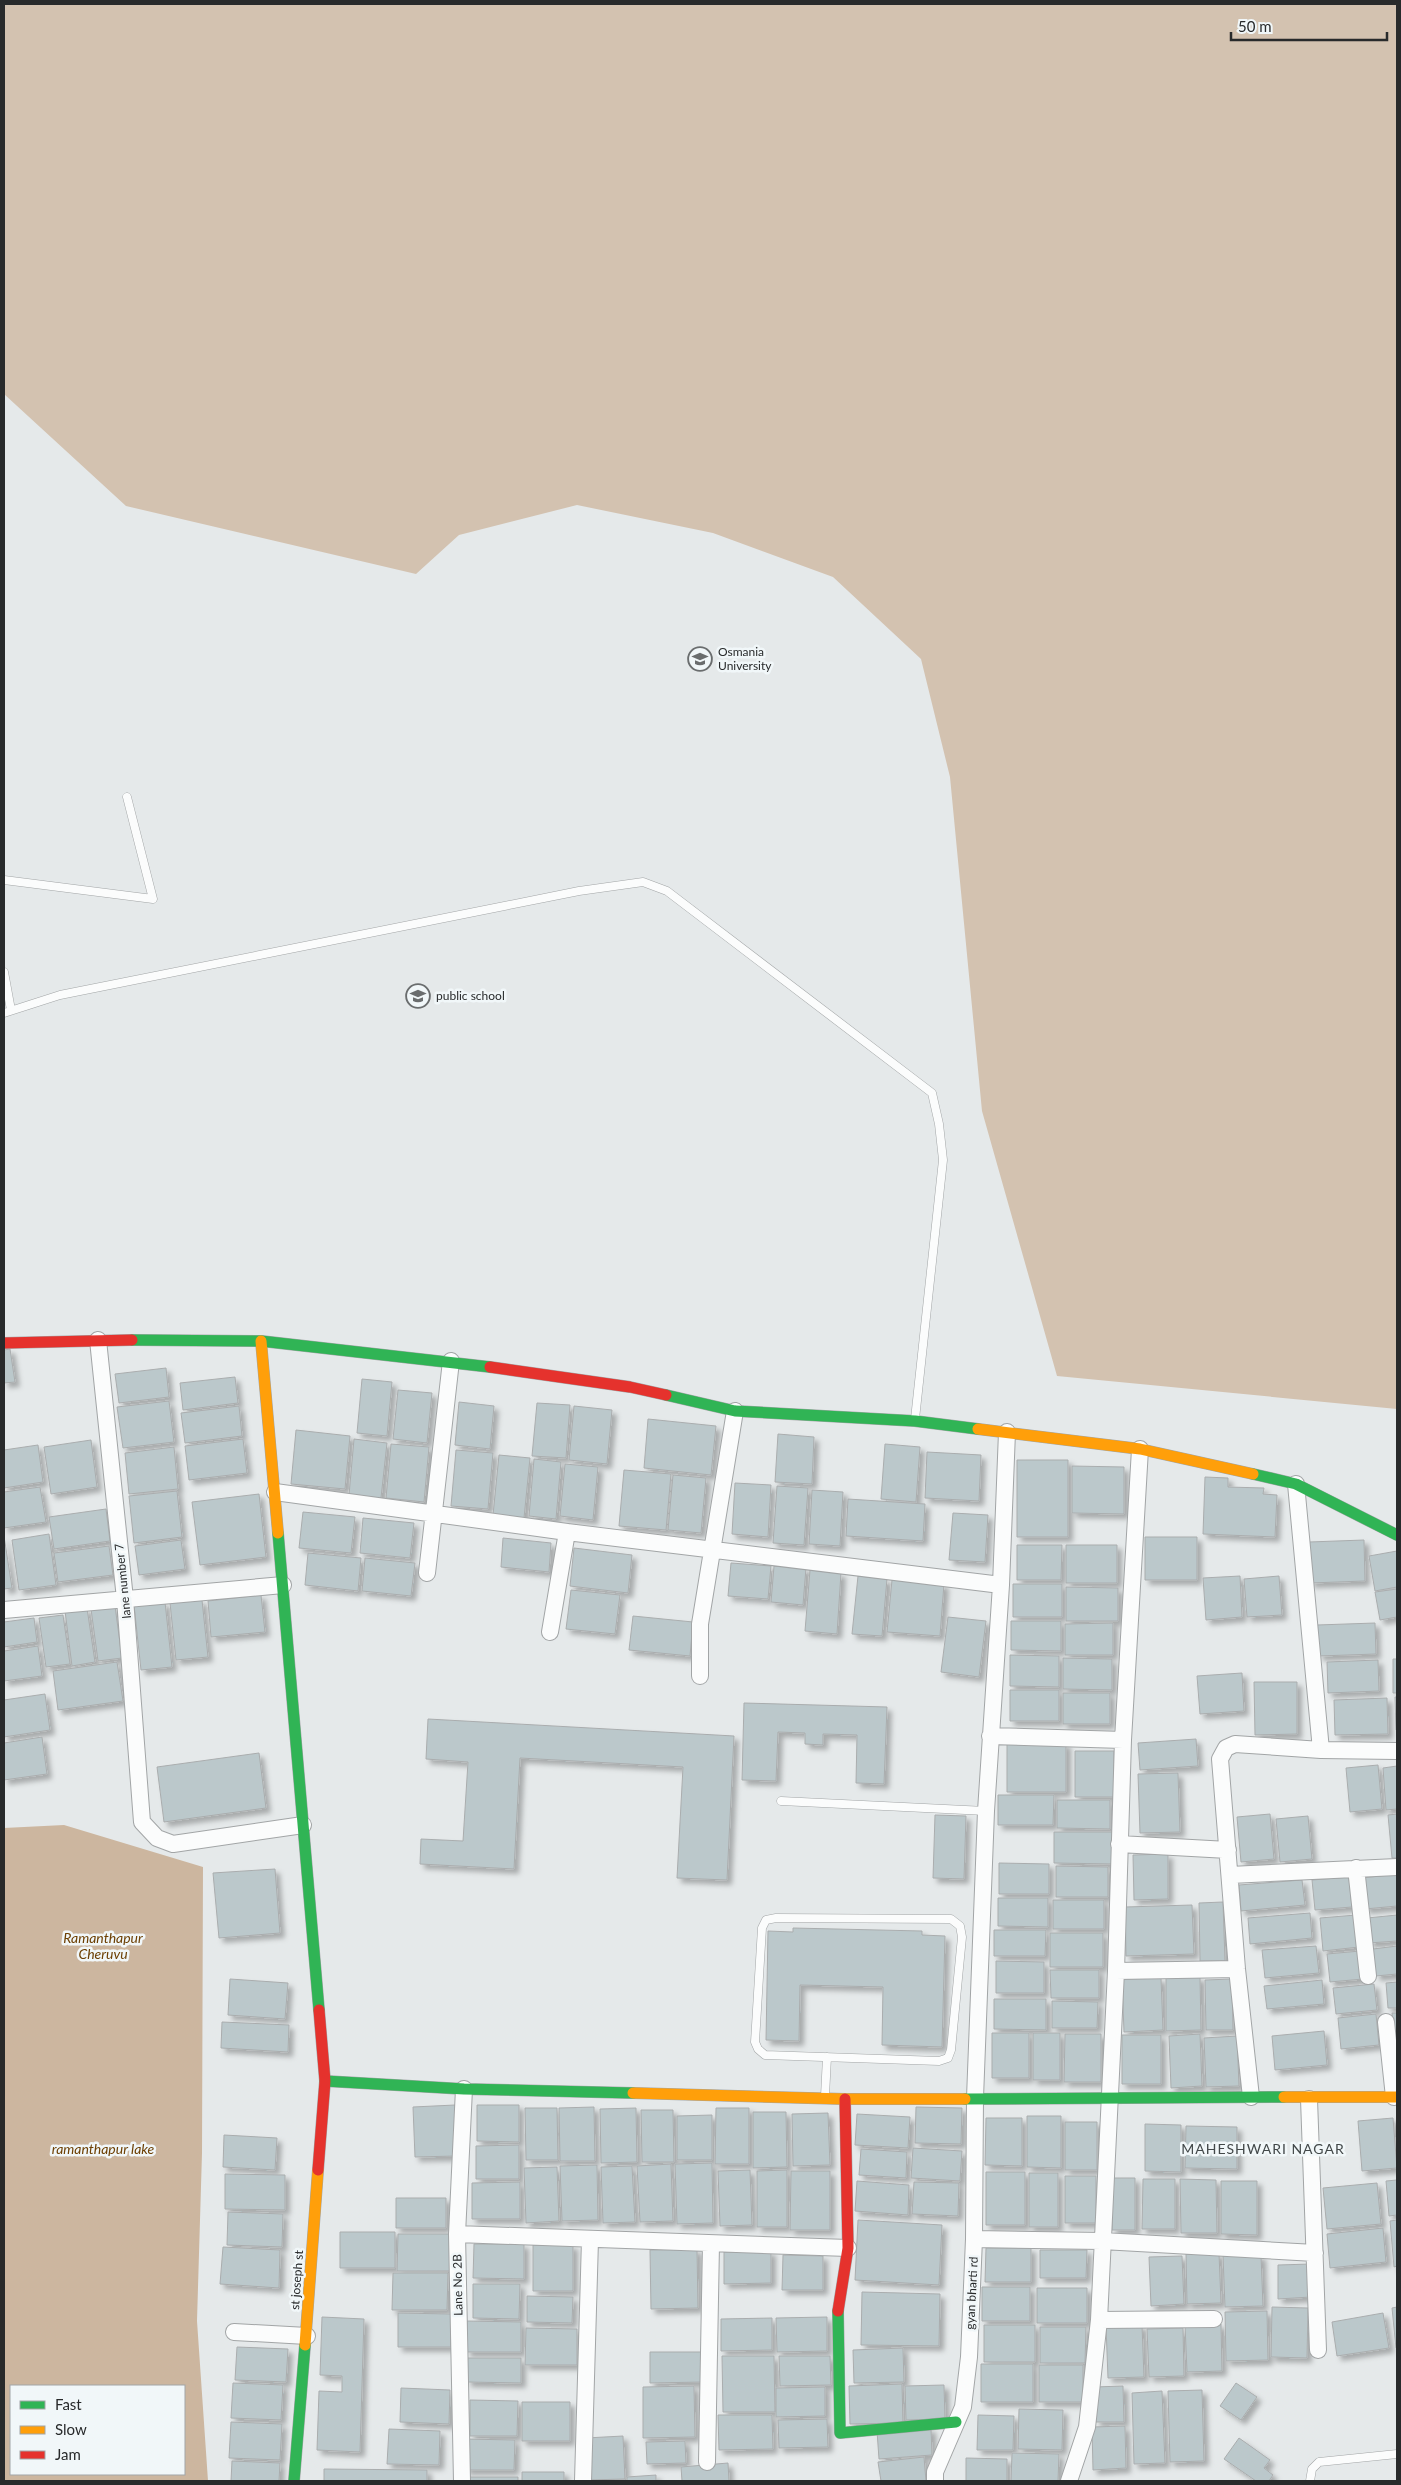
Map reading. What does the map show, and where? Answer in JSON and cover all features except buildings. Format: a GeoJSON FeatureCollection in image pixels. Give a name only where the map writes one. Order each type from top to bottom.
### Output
{"type":"FeatureCollection","features":[{"type":"Feature","properties":{"kind":"street"},"geometry":{"type":"LineString","coordinates":[[4,1343],[98,1340],[260,1341],[451,1361],[630,1387],[735,1411],[915,1421],[1140,1449],[1296,1484],[1397,1535]]}},
{"type":"Feature","properties":{"kind":"street","name":"lane number 7"},"geometry":{"type":"LineString","coordinates":[[98,1340],[125,1599],[142,1822],[157,1838],[173,1844],[303,1825]]}},
{"type":"Feature","properties":{"kind":"street","name":"st joseph st"},"geometry":{"type":"LineString","coordinates":[[260,1341],[275,1492],[325,2082],[307,2336],[294,2481]]}},
{"type":"Feature","properties":{"kind":"street"},"geometry":{"type":"LineString","coordinates":[[426,1573],[435,1513],[451,1361]]}},
{"type":"Feature","properties":{"kind":"street"},"geometry":{"type":"LineString","coordinates":[[700,1676],[700,1624],[714,1550],[735,1411]]}},
{"type":"Feature","properties":{"kind":"street","name":"gyan bharti rd"},"geometry":{"type":"LineString","coordinates":[[935,2481],[935,2472],[963,2407],[969,2357],[974,2239],[975,2098],[986,1811],[1001,1585],[1007,1432]]}},
{"type":"Feature","properties":{"kind":"street"},"geometry":{"type":"LineString","coordinates":[[1069,2481],[1087,2427],[1099,2320],[1108,2099],[1116,1971],[1123,1740],[1140,1449]]}},
{"type":"Feature","properties":{"kind":"street"},"geometry":{"type":"LineString","coordinates":[[1296,1484],[1321,1750]]}},
{"type":"Feature","properties":{"kind":"street"},"geometry":{"type":"LineString","coordinates":[[275,1492],[567,1532],[1001,1585]]}},
{"type":"Feature","properties":{"kind":"street"},"geometry":{"type":"LineString","coordinates":[[550,1632],[567,1532]]}},
{"type":"Feature","properties":{"kind":"street"},"geometry":{"type":"LineString","coordinates":[[4,1610],[283,1585]]}},
{"type":"Feature","properties":{"kind":"street"},"geometry":{"type":"LineString","coordinates":[[990,1736],[1123,1740]]}},
{"type":"Feature","properties":{"kind":"street"},"geometry":{"type":"LineString","coordinates":[[1251,2097],[1237,1969],[1220,1759],[1226,1748],[1235,1744],[1321,1750],[1397,1751]]}},
{"type":"Feature","properties":{"kind":"street"},"geometry":{"type":"LineString","coordinates":[[1119,1844],[1228,1850]]}},
{"type":"Feature","properties":{"kind":"street"},"geometry":{"type":"LineString","coordinates":[[1230,1875],[1397,1866]]}},
{"type":"Feature","properties":{"kind":"street"},"geometry":{"type":"LineString","coordinates":[[1356,1868],[1368,1976]]}},
{"type":"Feature","properties":{"kind":"street"},"geometry":{"type":"LineString","coordinates":[[1116,1971],[1237,1969]]}},
{"type":"Feature","properties":{"kind":"street"},"geometry":{"type":"LineString","coordinates":[[325,2082],[464,2090],[845,2099],[1251,2097],[1309,2099],[1396,2097],[1386,2022]]}},
{"type":"Feature","properties":{"kind":"street","name":"Lane No 2B"},"geometry":{"type":"LineString","coordinates":[[462,2481],[457,2234],[464,2090]]}},
{"type":"Feature","properties":{"kind":"street"},"geometry":{"type":"LineString","coordinates":[[845,2099],[848,2248],[837,2321],[840,2433],[956,2422]]}},
{"type":"Feature","properties":{"kind":"street"},"geometry":{"type":"LineString","coordinates":[[1309,2099],[1318,2350]]}},
{"type":"Feature","properties":{"kind":"street"},"geometry":{"type":"LineString","coordinates":[[457,2234],[848,2248]]}},
{"type":"Feature","properties":{"kind":"street"},"geometry":{"type":"LineString","coordinates":[[974,2239],[1102,2241],[1315,2253]]}},
{"type":"Feature","properties":{"kind":"street"},"geometry":{"type":"LineString","coordinates":[[584,2481],[590,2240]]}},
{"type":"Feature","properties":{"kind":"street"},"geometry":{"type":"LineString","coordinates":[[707,2462],[711,2244]]}},
{"type":"Feature","properties":{"kind":"street"},"geometry":{"type":"LineString","coordinates":[[1099,2320],[1214,2318]]}},
{"type":"Feature","properties":{"kind":"street"},"geometry":{"type":"LineString","coordinates":[[234,2332],[307,2336]]}},
{"type":"Feature","properties":{"kind":"lane"},"geometry":{"type":"LineString","coordinates":[[4,880],[153,899],[127,796]]}},
{"type":"Feature","properties":{"kind":"lane"},"geometry":{"type":"LineString","coordinates":[[4,972],[7,1012],[60,996],[579,891],[643,882],[667,891],[932,1093],[939,1124],[942,1175],[915,1421]]}},
{"type":"Feature","properties":{"kind":"lane"},"geometry":{"type":"LineString","coordinates":[[781,1801],[986,1811]]}},
{"type":"Feature","properties":{"kind":"lane"},"geometry":{"type":"LineString","coordinates":[[951,1919],[960,1926],[962,1937],[952,2050],[948,2058],[939,2061],[827,2057],[766,2054],[758,2049],[755,2042],[762,1928],[766,1920],[951,1919]]}},
{"type":"Feature","properties":{"kind":"lane"},"geometry":{"type":"LineString","coordinates":[[824,2098],[827,2057]]}},
{"type":"Feature","properties":{"kind":"lane"},"geometry":{"type":"LineString","coordinates":[[1310,2481],[1312,2469],[1319,2462],[1397,2454]]}},
{"type":"Feature","properties":{"kind":"shaded area"},"geometry":{"type":"Polygon","coordinates":[[[4,4],[1397,4],[1397,1409],[1057,1376],[982,1111],[950,777],[921,659],[833,577],[713,533],[577,505],[459,535],[416,574],[126,506],[4,394],[4,4]]]}},
{"type":"Feature","properties":{"kind":"water","name":"Ramanthapur Cheruvu"},"geometry":{"type":"Polygon","coordinates":[[[64,1825],[203,1867],[202,2153],[197,2321],[208,2481],[4,2481],[4,1828],[64,1825]]]}},
{"type":"Feature","properties":{"kind":"traffic: fast"},"geometry":{"type":"LineString","coordinates":[[132,1340],[261,1341],[490,1367]]}},
{"type":"Feature","properties":{"kind":"traffic: fast"},"geometry":{"type":"LineString","coordinates":[[666,1395],[735,1411],[915,1421],[978,1429]]}},
{"type":"Feature","properties":{"kind":"traffic: fast"},"geometry":{"type":"LineString","coordinates":[[1253,1474],[1296,1484],[1397,1535]]}},
{"type":"Feature","properties":{"kind":"traffic: fast"},"geometry":{"type":"LineString","coordinates":[[278,1533],[319,2010]]}},
{"type":"Feature","properties":{"kind":"traffic: fast"},"geometry":{"type":"LineString","coordinates":[[325,2081],[464,2089],[633,2093]]}},
{"type":"Feature","properties":{"kind":"traffic: fast"},"geometry":{"type":"LineString","coordinates":[[965,2099],[1284,2097]]}},
{"type":"Feature","properties":{"kind":"traffic: fast"},"geometry":{"type":"LineString","coordinates":[[838,2311],[840,2433],[956,2422]]}},
{"type":"Feature","properties":{"kind":"traffic: fast"},"geometry":{"type":"LineString","coordinates":[[294,2481],[305,2345]]}},
{"type":"Feature","properties":{"kind":"traffic: slow"},"geometry":{"type":"LineString","coordinates":[[261,1341],[278,1533]]}},
{"type":"Feature","properties":{"kind":"traffic: slow"},"geometry":{"type":"LineString","coordinates":[[978,1429],[1140,1449],[1253,1474]]}},
{"type":"Feature","properties":{"kind":"traffic: slow"},"geometry":{"type":"LineString","coordinates":[[633,2093],[845,2099],[965,2099]]}},
{"type":"Feature","properties":{"kind":"traffic: slow"},"geometry":{"type":"LineString","coordinates":[[1284,2097],[1397,2097]]}},
{"type":"Feature","properties":{"kind":"traffic: slow"},"geometry":{"type":"LineString","coordinates":[[305,2345],[318,2170]]}},
{"type":"Feature","properties":{"kind":"traffic: jam"},"geometry":{"type":"LineString","coordinates":[[4,1343],[132,1340]]}},
{"type":"Feature","properties":{"kind":"traffic: jam"},"geometry":{"type":"LineString","coordinates":[[490,1367],[630,1387],[666,1395]]}},
{"type":"Feature","properties":{"kind":"traffic: jam"},"geometry":{"type":"LineString","coordinates":[[318,2170],[325,2081],[319,2010]]}},
{"type":"Feature","properties":{"kind":"traffic: jam"},"geometry":{"type":"LineString","coordinates":[[838,2311],[848,2248],[845,2099]]}},
{"type":"Feature","properties":{"kind":"place","name":"Osmania University"},"geometry":{"type":"Point","coordinates":[700,659]}},
{"type":"Feature","properties":{"kind":"place","name":"public school"},"geometry":{"type":"Point","coordinates":[418,996]}},
{"type":"Feature","properties":{"kind":"district","name":"MAHESHWARI NAGAR"},"geometry":{"type":"Point","coordinates":[1263,2149]}},
{"type":"Feature","properties":{"kind":"water label","name":"ramanthapur lake"},"geometry":{"type":"Point","coordinates":[103,2149]}}]}
